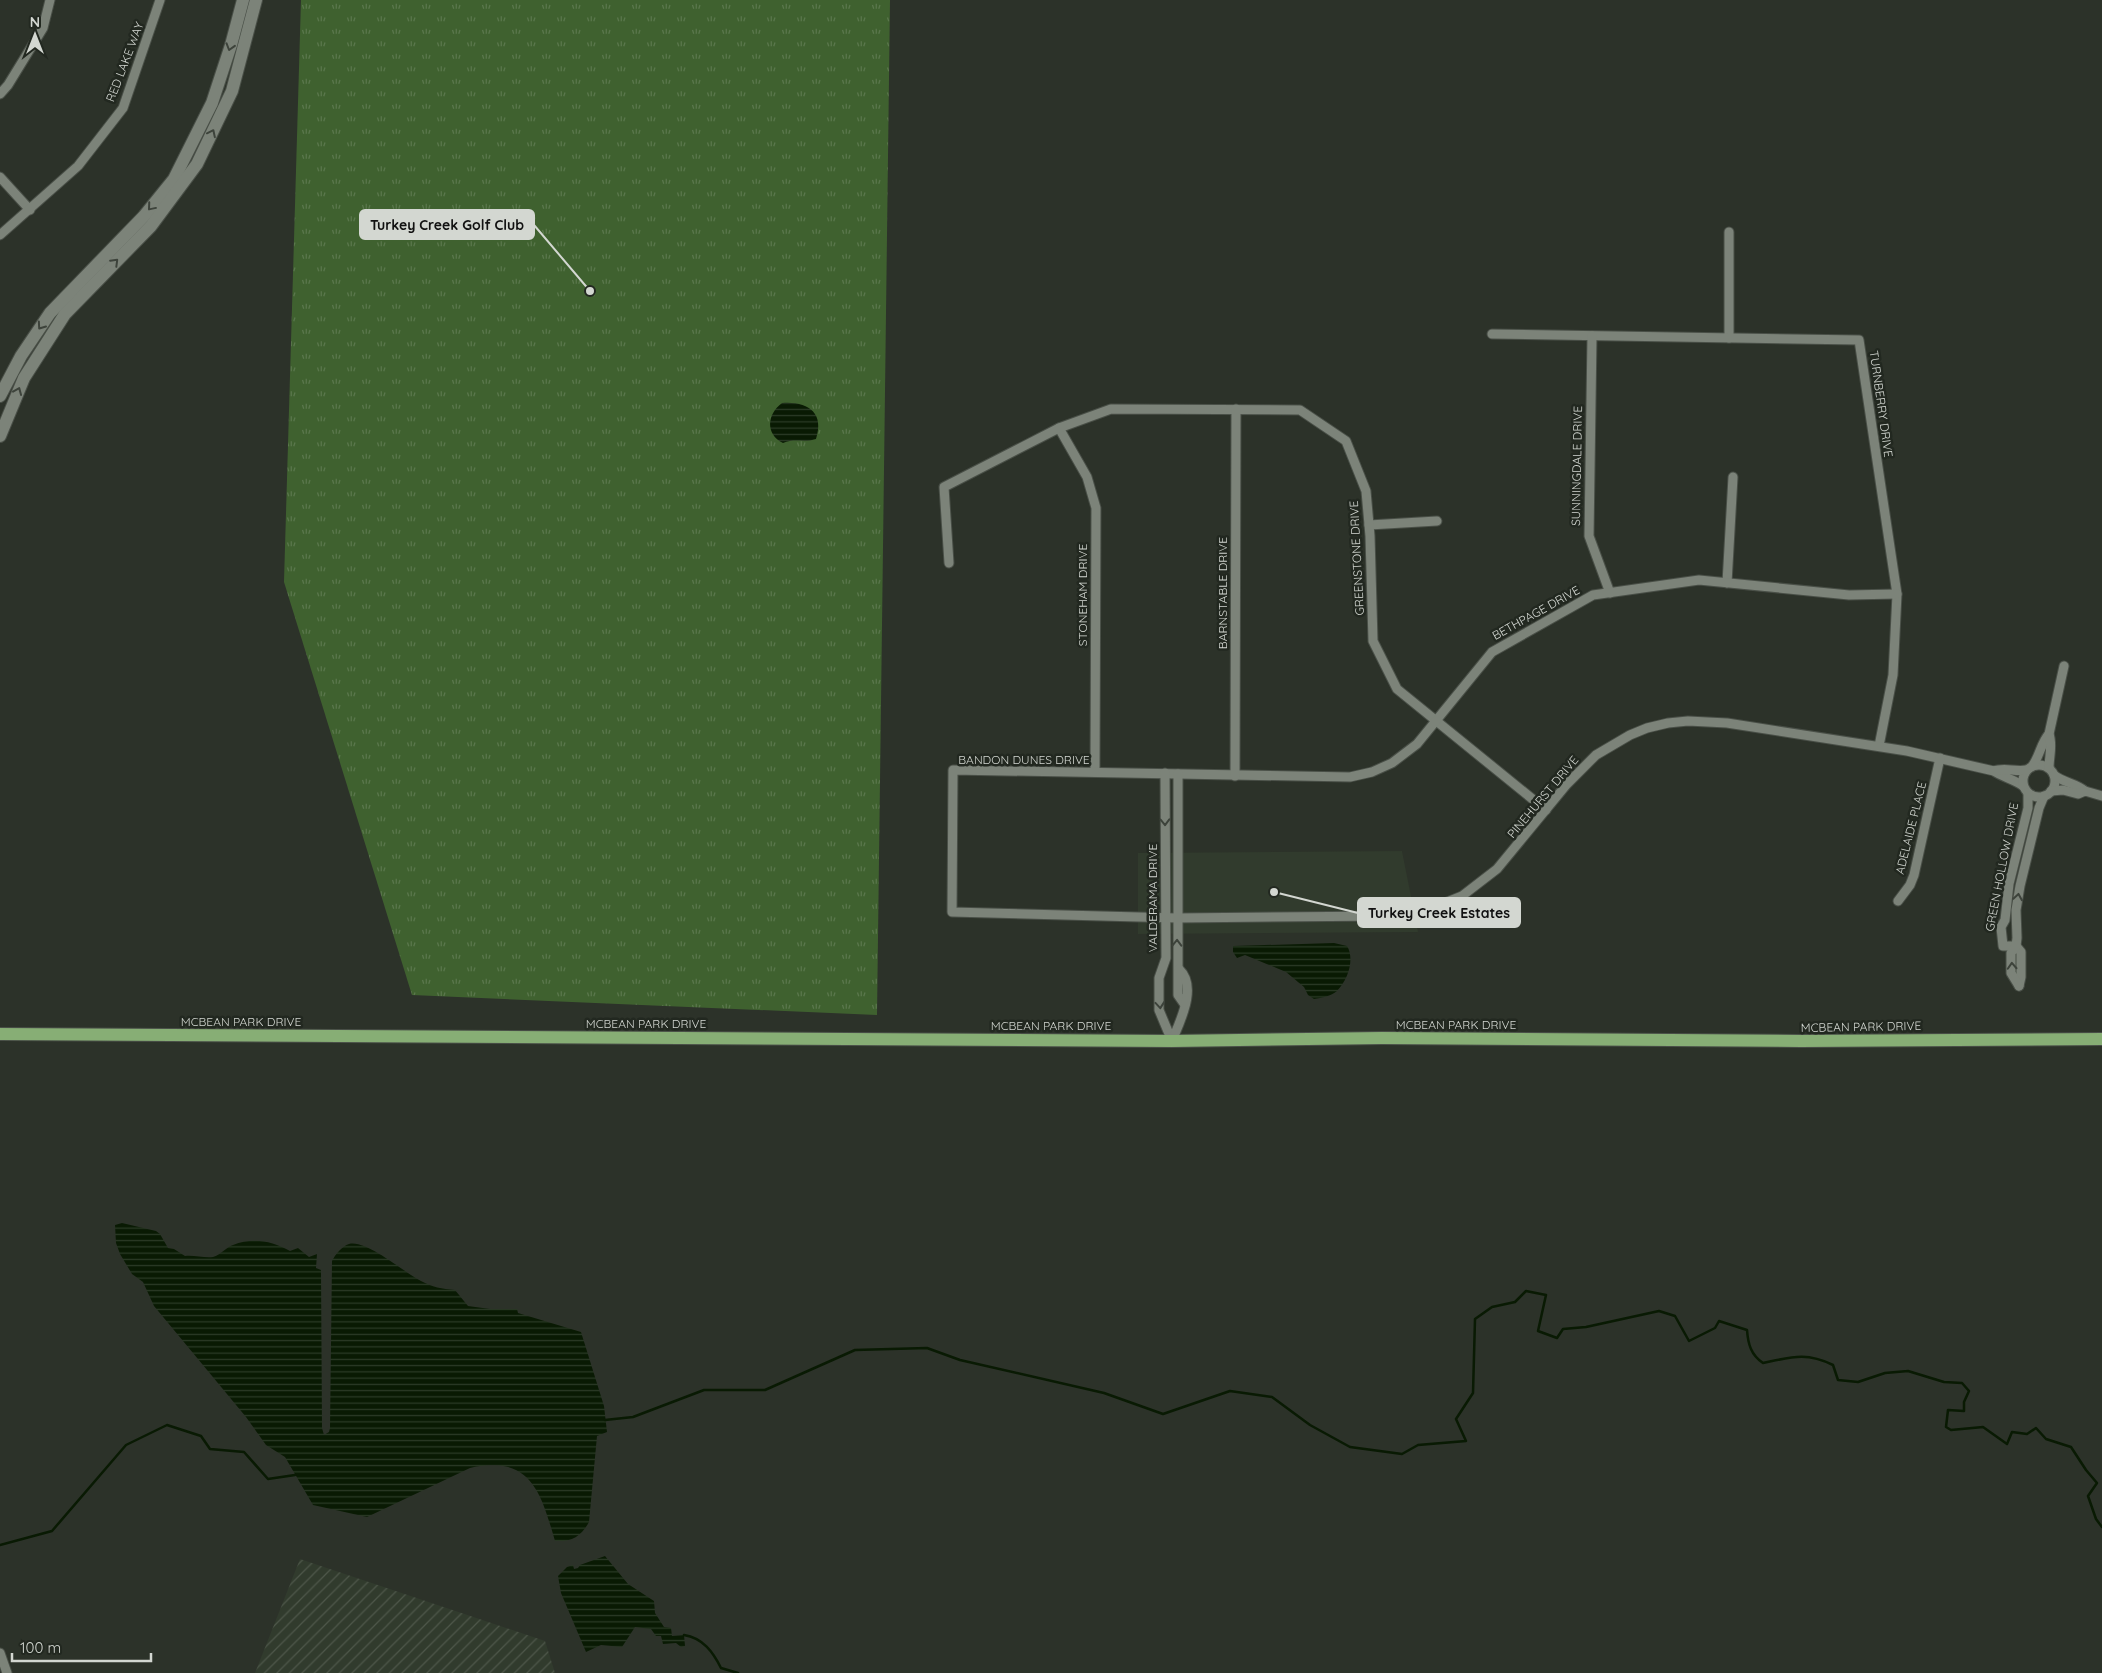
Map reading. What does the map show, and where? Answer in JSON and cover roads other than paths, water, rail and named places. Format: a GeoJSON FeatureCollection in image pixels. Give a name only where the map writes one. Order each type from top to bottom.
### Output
{"type":"FeatureCollection","features":[{"type":"Feature","properties":{"kind":"main road"},"geometry":{"type":"LineString","coordinates":[[0,396],[21,356],[50,313],[144,216],[174,179],[212,103],[231,46],[243,0]]}},
{"type":"Feature","properties":{"kind":"main road"},"geometry":{"type":"LineString","coordinates":[[0,436],[24,378],[65,314],[151,226],[197,164],[232,91],[256,0]]}},
{"type":"Feature","properties":{"kind":"main road","name":"MCBEAN PARK DRIVE"},"geometry":{"type":"LineString","coordinates":[[0,1034],[1172,1041],[1382,1038],[1791,1041],[2102,1039]]}},
{"type":"Feature","properties":{"kind":"street"},"geometry":{"type":"LineString","coordinates":[[0,94],[8,85],[43,28],[50,0]]}},
{"type":"Feature","properties":{"kind":"street","name":"RED LAKE WAY"},"geometry":{"type":"LineString","coordinates":[[0,235],[78,166],[123,108],[160,0]]}},
{"type":"Feature","properties":{"kind":"street"},"geometry":{"type":"LineString","coordinates":[[0,177],[30,210]]}},
{"type":"Feature","properties":{"kind":"street"},"geometry":{"type":"LineString","coordinates":[[1729,232],[1729,338]]}},
{"type":"Feature","properties":{"kind":"street","name":"TURNBERRY DRIVE"},"geometry":{"type":"LineString","coordinates":[[1492,334],[1860,340],[1897,594],[1893,675],[1879,746]]}},
{"type":"Feature","properties":{"kind":"street","name":"SUNNINGDALE DRIVE"},"geometry":{"type":"LineString","coordinates":[[1592,336],[1589,536],[1610,593]]}},
{"type":"Feature","properties":{"kind":"street","name":"GREENSTONE DRIVE"},"geometry":{"type":"LineString","coordinates":[[949,562],[944,487],[1059,428],[1111,408],[1300,410],[1346,441],[1366,492],[1373,641],[1397,689],[1546,810]]}},
{"type":"Feature","properties":{"kind":"street","name":"BARNSTABLE DRIVE"},"geometry":{"type":"LineString","coordinates":[[1234,776],[1236,410]]}},
{"type":"Feature","properties":{"kind":"street","name":"STONEHAM DRIVE"},"geometry":{"type":"LineString","coordinates":[[1059,428],[1087,477],[1096,508],[1095,772]]}},
{"type":"Feature","properties":{"kind":"street"},"geometry":{"type":"LineString","coordinates":[[1727,583],[1733,477]]}},
{"type":"Feature","properties":{"kind":"street"},"geometry":{"type":"LineString","coordinates":[[1369,526],[1437,521]]}},
{"type":"Feature","properties":{"kind":"street","name":"BETHPAGE DRIVE"},"geometry":{"type":"LineString","coordinates":[[1178,774],[1350,777],[1372,772],[1392,763],[1417,744],[1492,652],[1593,595],[1699,580],[1849,595],[1897,594]]}},
{"type":"Feature","properties":{"kind":"street"},"geometry":{"type":"LineString","coordinates":[[2064,666],[2049,734],[2044,740],[2041,752],[2023,778],[2026,790],[2036,797],[2063,790],[2078,794],[2084,792],[2102,796]]}},
{"type":"Feature","properties":{"kind":"street","name":"PINEHURST DRIVE"},"geometry":{"type":"LineString","coordinates":[[1166,918],[1389,916],[1427,910],[1462,896],[1486,879],[1506,859],[1567,784],[1596,755],[1630,735],[1647,728],[1668,723],[1698,721],[1727,723],[1879,746],[1994,771],[1999,775],[2011,778],[2026,790]]}},
{"type":"Feature","properties":{"kind":"street"},"geometry":{"type":"LineString","coordinates":[[2048,794],[2055,784],[2049,754],[2052,742],[2049,734]]}},
{"type":"Feature","properties":{"kind":"street","name":"ADELAIDE PLACE"},"geometry":{"type":"LineString","coordinates":[[1898,902],[1914,875],[1940,758]]}},
{"type":"Feature","properties":{"kind":"street"},"geometry":{"type":"LineString","coordinates":[[2030,768],[2042,764],[2062,782],[2079,786],[2084,792]]}},
{"type":"Feature","properties":{"kind":"street","name":"PINEHURST DRIVE"},"geometry":{"type":"LineString","coordinates":[[1994,771],[2001,769],[2013,771],[2030,768]]}},
{"type":"Feature","properties":{"kind":"street","name":"BANDON DUNES DRIVE"},"geometry":{"type":"LineString","coordinates":[[1166,918],[952,912],[953,770],[1178,774]]}},
{"type":"Feature","properties":{"kind":"street","name":"VALDERAMA DRIVE"},"geometry":{"type":"LineString","coordinates":[[1165,773],[1166,958],[1160,978],[1159,1010],[1172,1041]]}},
{"type":"Feature","properties":{"kind":"street","name":"VALDERAMA DRIVE"},"geometry":{"type":"LineString","coordinates":[[1172,1041],[1185,1010],[1187,982],[1178,968],[1178,774]]}},
{"type":"Feature","properties":{"kind":"street","name":"GREEN HOLLOW DRIVE"},"geometry":{"type":"LineString","coordinates":[[2016,946],[2003,946],[2001,927],[2005,920],[2007,896],[2028,808],[2026,790]]}},
{"type":"Feature","properties":{"kind":"street","name":"GREEN HOLLOW DRIVE"},"geometry":{"type":"LineString","coordinates":[[2019,986],[2021,952],[2016,946],[2018,897],[2039,808],[2048,794]]}},
{"type":"Feature","properties":{"kind":"street"},"geometry":{"type":"LineString","coordinates":[[1163,968],[1174,966],[1178,968]]}},
{"type":"Feature","properties":{"kind":"street"},"geometry":{"type":"LineString","coordinates":[[0,1653],[7,1673]]}},
{"type":"Feature","properties":{"kind":"waterway"},"geometry":{"type":"LineString","coordinates":[[605,1420],[633,1417],[704,1390],[765,1390],[855,1350],[927,1348],[960,1360],[1104,1393],[1163,1414],[1230,1391],[1272,1397],[1310,1425],[1350,1447],[1402,1454],[1418,1445],[1466,1441],[1456,1419],[1473,1393],[1475,1319],[1492,1307],[1515,1302],[1526,1291],[1546,1295],[1538,1331],[1557,1338],[1563,1329],[1586,1327],[1659,1311],[1675,1316],[1689,1341],[1715,1328],[1719,1321],[1747,1330],[1751,1349],[1763,1363],[1807,1357],[1833,1365],[1838,1380],[1858,1382],[1885,1373],[1908,1371],[1944,1382],[1962,1383],[1969,1391],[1964,1402],[1964,1411],[1948,1410],[1946,1427],[1951,1430],[1983,1427],[2007,1444],[2012,1432],[2027,1434],[2036,1428],[2046,1439],[2071,1447],[2097,1483],[2088,1496],[2096,1519],[2102,1527]]}},
{"type":"Feature","properties":{"kind":"waterway"},"geometry":{"type":"LineString","coordinates":[[0,1545],[52,1531],[126,1445],[167,1425],[201,1436],[210,1449],[244,1452],[268,1479],[295,1475]]}},
{"type":"Feature","properties":{"kind":"waterway"},"geometry":{"type":"LineString","coordinates":[[684,1635],[697,1639],[707,1647],[721,1668],[738,1673]]}},
{"type":"Feature","properties":{"kind":"place","name":"Turkey Creek Golf Club"},"geometry":{"type":"Point","coordinates":[590,291]}},
{"type":"Feature","properties":{"kind":"place","name":"Turkey Creek Estates"},"geometry":{"type":"Point","coordinates":[1274,892]}}]}
